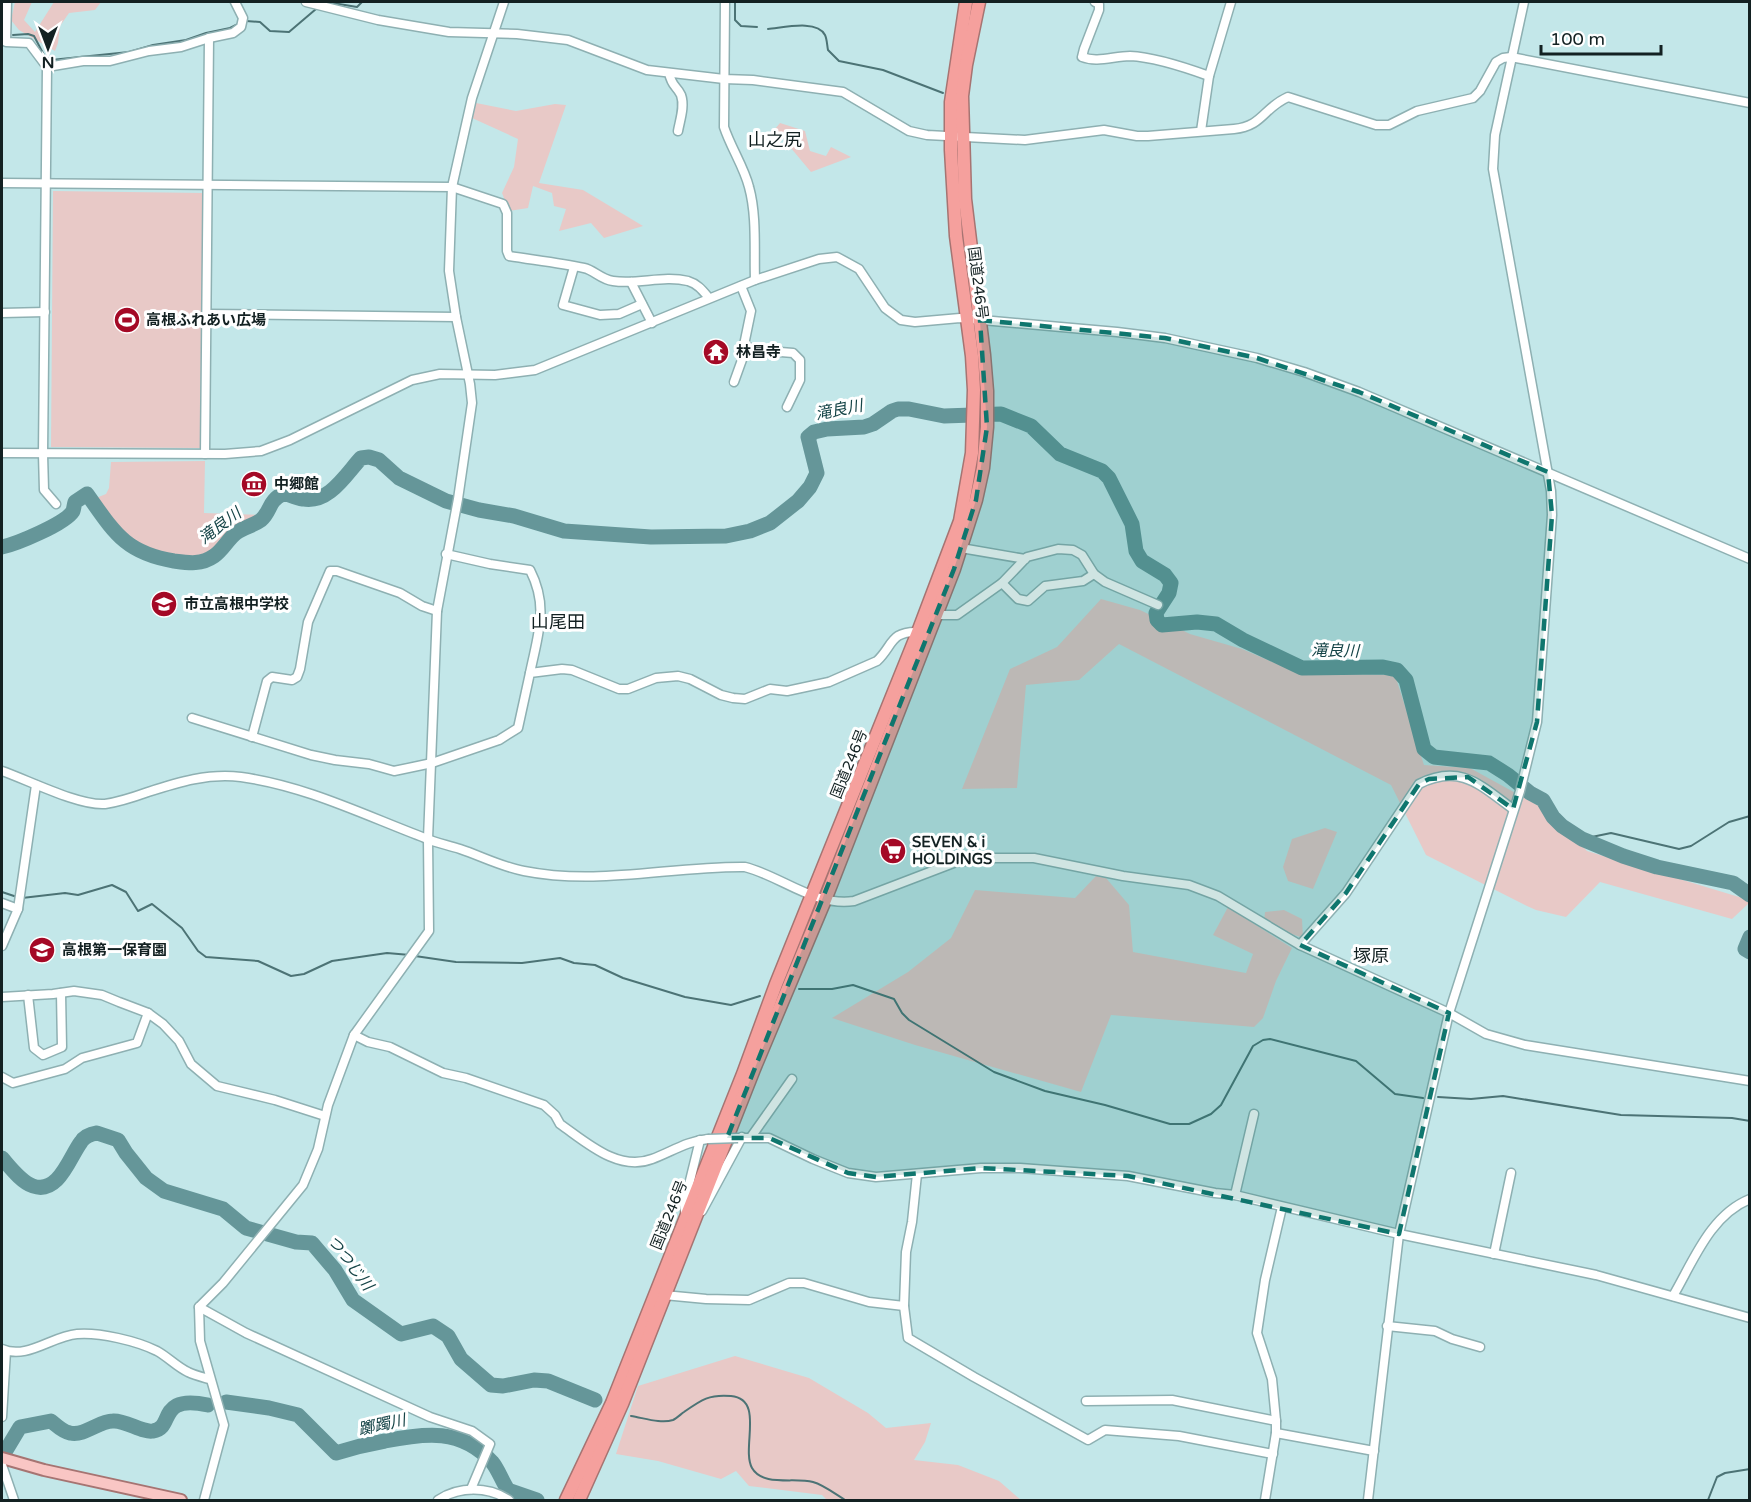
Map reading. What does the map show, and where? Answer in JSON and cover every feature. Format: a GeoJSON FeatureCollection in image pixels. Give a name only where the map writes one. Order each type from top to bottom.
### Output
{"type":"FeatureCollection","features":[{"type":"Feature","properties":{"kind":"highway","name":"国道246号"},"geometry":{"type":"LineString","coordinates":[[819,898],[960,521],[972,453],[980,391],[980,320],[951,102],[966,2]]}},
{"type":"Feature","properties":{"kind":"highway","name":"国道246号"},"geometry":{"type":"LineString","coordinates":[[579,1500],[622,1404],[664,1295],[776,984],[819,898],[936,615],[976,500],[983,468],[987,427],[972,356],[956,236],[956,136],[966,65],[979,2]]}},
{"type":"Feature","properties":{"kind":"highway","name":"国道246号"},"geometry":{"type":"LineString","coordinates":[[566,1500],[612,1403],[689,1222]]}},
{"type":"Feature","properties":{"kind":"main road"},"geometry":{"type":"LineString","coordinates":[[2,1458],[44,1470],[181,1500]]}},
{"type":"Feature","properties":{"kind":"street"},"geometry":{"type":"LineString","coordinates":[[7,2],[6,42],[29,43],[47,67],[43,454],[44,490],[56,504]]}},
{"type":"Feature","properties":{"kind":"street"},"geometry":{"type":"LineString","coordinates":[[47,67],[83,61],[110,61],[149,51],[182,47],[233,33],[242,22],[235,2]]}},
{"type":"Feature","properties":{"kind":"street"},"geometry":{"type":"LineString","coordinates":[[306,2],[378,20],[428,29],[568,40],[647,70],[753,80],[843,92],[909,131],[927,135],[1025,140],[1104,130],[1137,136],[1246,128],[1256,124],[1277,102],[1288,98],[1376,125],[1389,125],[1417,111],[1473,98],[1496,62],[1511,57],[1749,104]]}},
{"type":"Feature","properties":{"kind":"street"},"geometry":{"type":"LineString","coordinates":[[204,1500],[224,1425],[200,1341],[200,1307],[268,1230],[303,1185],[318,1149],[325,1116],[354,1035],[429,931],[428,839],[437,611],[458,499],[472,403],[448,272],[452,187],[464,128],[504,2]]}},
{"type":"Feature","properties":{"kind":"street"},"geometry":{"type":"LineString","coordinates":[[725,2],[724,127],[749,186],[752,204],[755,280]]}},
{"type":"Feature","properties":{"kind":"street"},"geometry":{"type":"LineString","coordinates":[[1095,2],[1099,4],[1099,10],[1082,57],[1089,60],[1131,56],[1185,67],[1209,76]]}},
{"type":"Feature","properties":{"kind":"street"},"geometry":{"type":"LineString","coordinates":[[1201,131],[1209,76],[1231,2]]}},
{"type":"Feature","properties":{"kind":"street"},"geometry":{"type":"LineString","coordinates":[[1368,1500],[1399,1233],[1449,1013],[1525,775],[1537,722],[1552,515],[1548,472],[1493,169],[1495,135],[1524,2]]}},
{"type":"Feature","properties":{"kind":"street"},"geometry":{"type":"LineString","coordinates":[[205,454],[209,38]]}},
{"type":"Feature","properties":{"kind":"street"},"geometry":{"type":"LineString","coordinates":[[669,73],[671,84],[681,95],[682,107],[678,131]]}},
{"type":"Feature","properties":{"kind":"street"},"geometry":{"type":"LineString","coordinates":[[2,183],[452,187],[503,204],[507,213],[507,251],[510,256],[586,268],[599,277],[631,282],[667,278],[688,281],[697,285],[709,298]]}},
{"type":"Feature","properties":{"kind":"street"},"geometry":{"type":"LineString","coordinates":[[2,453],[205,454],[261,451],[290,440],[412,380],[440,374],[495,375],[535,370],[755,280],[819,259],[837,257],[859,269],[885,308],[902,320],[915,322],[967,319],[1141,335],[1212,347],[1257,358],[1359,392],[1749,559]]}},
{"type":"Feature","properties":{"kind":"street"},"geometry":{"type":"LineString","coordinates":[[574,267],[563,305],[600,315],[619,314],[642,304]]}},
{"type":"Feature","properties":{"kind":"street"},"geometry":{"type":"LineString","coordinates":[[631,282],[651,323]]}},
{"type":"Feature","properties":{"kind":"street"},"geometry":{"type":"LineString","coordinates":[[734,382],[743,357],[751,311],[741,286]]}},
{"type":"Feature","properties":{"kind":"street"},"geometry":{"type":"LineString","coordinates":[[2,313],[45,312]]}},
{"type":"Feature","properties":{"kind":"street"},"geometry":{"type":"LineString","coordinates":[[207,314],[456,317]]}},
{"type":"Feature","properties":{"kind":"street"},"geometry":{"type":"LineString","coordinates":[[744,345],[755,350],[793,353],[800,360],[800,380],[787,406]]}},
{"type":"Feature","properties":{"kind":"street"},"geometry":{"type":"LineString","coordinates":[[961,548],[1025,560]]}},
{"type":"Feature","properties":{"kind":"street"},"geometry":{"type":"LineString","coordinates":[[936,615],[957,615],[1002,583],[1028,557],[1058,549],[1073,550],[1082,555],[1094,574],[1105,582],[1158,605]]}},
{"type":"Feature","properties":{"kind":"street"},"geometry":{"type":"LineString","coordinates":[[192,718],[327,758],[369,764],[394,771],[432,764],[499,740],[518,728],[542,616],[536,582],[530,570],[446,554]]}},
{"type":"Feature","properties":{"kind":"street"},"geometry":{"type":"LineString","coordinates":[[252,737],[267,681],[273,677],[292,680],[297,677],[308,622],[330,571],[337,571],[400,593],[422,606],[437,611]]}},
{"type":"Feature","properties":{"kind":"street"},"geometry":{"type":"LineString","coordinates":[[1002,583],[1018,599],[1028,601],[1045,586],[1083,581],[1094,574]]}},
{"type":"Feature","properties":{"kind":"street"},"geometry":{"type":"LineString","coordinates":[[530,673],[572,670],[619,689],[628,689],[656,678],[678,676],[690,679],[721,695],[745,699],[770,689],[787,691],[830,681],[877,661],[897,636],[918,632]]}},
{"type":"Feature","properties":{"kind":"street"},"geometry":{"type":"LineString","coordinates":[[2,771],[36,785],[94,803],[106,804],[183,781],[219,775],[242,777],[308,792],[512,869],[569,878],[745,867],[758,870],[819,898],[840,903],[854,901],[956,862],[995,858],[1034,858],[1124,876],[1189,885],[1218,896],[1300,945],[1449,1013],[1486,1034],[1525,1045],[1749,1081]]}},
{"type":"Feature","properties":{"kind":"street"},"geometry":{"type":"LineString","coordinates":[[1300,945],[1346,893],[1419,784],[1430,779],[1452,776],[1468,777],[1513,809]]}},
{"type":"Feature","properties":{"kind":"street"},"geometry":{"type":"LineString","coordinates":[[2,946],[18,906],[36,785]]}},
{"type":"Feature","properties":{"kind":"street"},"geometry":{"type":"LineString","coordinates":[[2,903],[18,906]]}},
{"type":"Feature","properties":{"kind":"street"},"geometry":{"type":"LineString","coordinates":[[2,997],[74,991],[102,996],[148,1013],[163,1024],[179,1041],[191,1064],[217,1086],[275,1100],[325,1116]]}},
{"type":"Feature","properties":{"kind":"street"},"geometry":{"type":"LineString","coordinates":[[28,996],[34,1048],[42,1054],[62,1047],[61,993]]}},
{"type":"Feature","properties":{"kind":"street"},"geometry":{"type":"LineString","coordinates":[[2,1077],[13,1083],[65,1069],[82,1058],[137,1043],[148,1013]]}},
{"type":"Feature","properties":{"kind":"street"},"geometry":{"type":"LineString","coordinates":[[354,1035],[368,1042],[390,1047],[443,1072],[543,1105],[555,1115],[560,1124],[616,1160],[642,1162],[688,1142],[704,1139],[769,1138],[848,1173],[876,1177],[981,1168],[1128,1176],[1235,1195],[1596,1275],[1749,1318]]}},
{"type":"Feature","properties":{"kind":"street"},"geometry":{"type":"LineString","coordinates":[[704,1139],[684,1205],[689,1222],[709,1202],[744,1138],[792,1079]]}},
{"type":"Feature","properties":{"kind":"street"},"geometry":{"type":"LineString","coordinates":[[1235,1195],[1254,1114]]}},
{"type":"Feature","properties":{"kind":"street"},"geometry":{"type":"LineString","coordinates":[[1494,1254],[1511,1173]]}},
{"type":"Feature","properties":{"kind":"street"},"geometry":{"type":"LineString","coordinates":[[917,1174],[906,1252],[904,1306],[908,1338],[1088,1440],[1105,1430],[1179,1436],[1273,1454]]}},
{"type":"Feature","properties":{"kind":"street"},"geometry":{"type":"LineString","coordinates":[[1673,1296],[1711,1230],[1735,1205],[1749,1199]]}},
{"type":"Feature","properties":{"kind":"street"},"geometry":{"type":"LineString","coordinates":[[1265,1500],[1276,1420],[1272,1379],[1257,1333],[1265,1280],[1282,1207]]}},
{"type":"Feature","properties":{"kind":"street"},"geometry":{"type":"LineString","coordinates":[[664,1295],[749,1300],[789,1284],[804,1284],[868,1302],[904,1306]]}},
{"type":"Feature","properties":{"kind":"street"},"geometry":{"type":"LineString","coordinates":[[200,1307],[246,1333],[430,1417],[472,1431],[489,1444],[471,1489]]}},
{"type":"Feature","properties":{"kind":"street"},"geometry":{"type":"LineString","coordinates":[[1387,1326],[1435,1331],[1452,1339],[1480,1347]]}},
{"type":"Feature","properties":{"kind":"street"},"geometry":{"type":"LineString","coordinates":[[2,1417],[4,1350],[28,1350],[76,1334],[104,1336],[133,1342],[157,1351],[188,1372],[210,1379]]}},
{"type":"Feature","properties":{"kind":"street"},"geometry":{"type":"LineString","coordinates":[[1086,1401],[1172,1400],[1276,1420]]}},
{"type":"Feature","properties":{"kind":"street"},"geometry":{"type":"LineString","coordinates":[[1276,1433],[1374,1451]]}},
{"type":"Feature","properties":{"kind":"street"},"geometry":{"type":"LineString","coordinates":[[2,1465],[14,1500]]}},
{"type":"Feature","properties":{"kind":"street"},"geometry":{"type":"LineString","coordinates":[[438,1500],[459,1490],[471,1489],[503,1496],[508,1500]]}},
{"type":"Feature","properties":{"kind":"highlighted area"},"geometry":{"type":"Polygon","coordinates":[[[980,320],[1165,338],[1257,358],[1359,392],[1548,472],[1552,515],[1537,722],[1513,809],[1468,777],[1429,779],[1419,784],[1346,893],[1300,945],[1449,1013],[1399,1234],[1128,1176],[981,1168],[876,1177],[848,1173],[769,1138],[727,1138],[954,569],[976,500],[987,427],[980,320]]]}},
{"type":"Feature","properties":{"kind":"shaded area"},"geometry":{"type":"Polygon","coordinates":[[[15,2],[32,2],[24,20],[35,32],[54,2],[101,2],[95,10],[69,13],[60,26],[55,51],[19,30],[11,20],[15,2]]]}},
{"type":"Feature","properties":{"kind":"shaded area"},"geometry":{"type":"Polygon","coordinates":[[[476,103],[516,111],[555,104],[566,105],[539,183],[583,190],[643,226],[604,238],[591,223],[559,231],[566,209],[554,206],[552,193],[533,186],[528,208],[509,211],[502,193],[514,167],[518,139],[472,118],[476,103]]]}},
{"type":"Feature","properties":{"kind":"shaded area"},"geometry":{"type":"Polygon","coordinates":[[[780,123],[805,131],[810,151],[826,156],[831,147],[851,157],[811,172],[775,129],[780,123]]]}},
{"type":"Feature","properties":{"kind":"shaded area","name":"高根ふれあい広場"},"geometry":{"type":"Polygon","coordinates":[[[53,191],[203,193],[200,448],[51,447],[53,191]]]}},
{"type":"Feature","properties":{"kind":"shaded area"},"geometry":{"type":"Polygon","coordinates":[[[205,461],[204,513],[260,515],[231,531],[202,556],[193,558],[154,552],[137,546],[125,539],[108,521],[96,498],[106,494],[109,488],[111,462],[205,461]]]}},
{"type":"Feature","properties":{"kind":"shaded area"},"geometry":{"type":"Polygon","coordinates":[[[1101,599],[1140,610],[1190,634],[1242,649],[1299,673],[1395,675],[1424,765],[1470,768],[1550,812],[1587,851],[1749,900],[1749,903],[1732,919],[1600,882],[1566,917],[1536,910],[1426,855],[1391,785],[1119,644],[1079,680],[1026,685],[1017,788],[962,789],[1010,669],[1057,647],[1101,599]]]}},
{"type":"Feature","properties":{"kind":"shaded area"},"geometry":{"type":"Polygon","coordinates":[[[1325,828],[1337,832],[1313,889],[1288,881],[1283,867],[1292,839],[1325,828]]]}},
{"type":"Feature","properties":{"kind":"shaded area"},"geometry":{"type":"Polygon","coordinates":[[[1096,876],[1106,878],[1129,905],[1133,952],[1246,973],[1253,954],[1213,935],[1228,907],[1292,948],[1276,981],[1263,1018],[1254,1027],[1111,1015],[1081,1092],[915,1045],[832,1018],[908,972],[951,938],[975,890],[1075,898],[1096,876]]]}},
{"type":"Feature","properties":{"kind":"shaded area"},"geometry":{"type":"Polygon","coordinates":[[[1284,910],[1302,919],[1303,938],[1264,922],[1265,912],[1284,910]]]}},
{"type":"Feature","properties":{"kind":"shaded area"},"geometry":{"type":"Polygon","coordinates":[[[735,1356],[809,1378],[868,1413],[886,1428],[931,1423],[925,1442],[914,1460],[958,1465],[999,1481],[1021,1500],[827,1500],[822,1495],[749,1486],[736,1471],[721,1479],[658,1461],[616,1454],[638,1386],[735,1356]]]}},
{"type":"Feature","properties":{"kind":"waterway"},"geometry":{"type":"LineString","coordinates":[[327,2],[357,7],[362,2]]}},
{"type":"Feature","properties":{"kind":"waterway"},"geometry":{"type":"LineString","coordinates":[[735,2],[735,20],[741,26],[757,27]]}},
{"type":"Feature","properties":{"kind":"waterway"},"geometry":{"type":"LineString","coordinates":[[246,21],[260,22],[270,31],[289,32],[316,9]]}},
{"type":"Feature","properties":{"kind":"waterway"},"geometry":{"type":"LineString","coordinates":[[13,35],[34,36],[45,57],[51,60],[129,52],[153,45],[186,40],[238,24]]}},
{"type":"Feature","properties":{"kind":"waterway"},"geometry":{"type":"LineString","coordinates":[[768,29],[815,27],[825,35],[828,50],[839,61],[883,70],[943,93]]}},
{"type":"Feature","properties":{"kind":"waterway","name":"滝良川"},"geometry":{"type":"LineString","coordinates":[[2,547],[29,538],[60,522],[73,511],[75,502],[87,494],[113,530],[132,546],[157,557],[174,561],[200,562],[217,554],[236,533],[261,520],[279,496],[284,493],[303,499],[321,497],[336,486],[361,458],[369,457],[379,460],[399,478],[446,501],[514,516],[564,531],[651,537],[726,536],[750,531],[770,523],[798,501],[810,487],[817,473],[808,437],[814,432],[864,427],[898,409],[944,416],[1001,414],[1031,426],[1060,454],[1102,471],[1109,478],[1132,524],[1136,551],[1142,561],[1165,575],[1171,583],[1169,593],[1156,613],[1157,620],[1162,625],[1197,622],[1216,624],[1243,640],[1302,668],[1383,667],[1397,670],[1406,680],[1424,749],[1434,757],[1489,763],[1543,800],[1553,817],[1582,839],[1657,867],[1733,883],[1750,895]]}},
{"type":"Feature","properties":{"kind":"waterway","name":"滝良川"},"geometry":{"type":"LineString","coordinates":[[1582,839],[1611,833],[1679,849],[1691,846],[1729,822],[1750,816]]}},
{"type":"Feature","properties":{"kind":"waterway"},"geometry":{"type":"LineString","coordinates":[[22,898],[65,893],[78,895],[112,885],[126,892],[138,911],[152,904],[182,928],[198,951],[206,957],[258,961],[291,976],[304,974],[332,961],[387,953],[410,955]]}},
{"type":"Feature","properties":{"kind":"waterway"},"geometry":{"type":"LineString","coordinates":[[2,892],[17,897]]}},
{"type":"Feature","properties":{"kind":"waterway","name":"滝良川"},"geometry":{"type":"LineString","coordinates":[[1750,937],[1745,949],[1750,952]]}},
{"type":"Feature","properties":{"kind":"waterway"},"geometry":{"type":"LineString","coordinates":[[415,956],[456,962],[522,963],[560,958],[574,963],[595,965],[623,978],[685,997],[731,1005],[760,996]]}},
{"type":"Feature","properties":{"kind":"waterway"},"geometry":{"type":"LineString","coordinates":[[799,989],[832,989],[853,985],[894,999],[909,1020],[994,1072],[1045,1091],[1170,1124],[1189,1124],[1211,1114],[1221,1105],[1253,1046],[1270,1039],[1356,1061],[1395,1094],[1423,1098]]}},
{"type":"Feature","properties":{"kind":"waterway"},"geometry":{"type":"LineString","coordinates":[[1438,1097],[1471,1099],[1503,1096],[1621,1115],[1732,1118],[1750,1121]]}},
{"type":"Feature","properties":{"kind":"waterway","name":"つつじ川"},"geometry":{"type":"LineString","coordinates":[[2,1158],[24,1181],[33,1186],[42,1187],[57,1180],[86,1137],[97,1133],[118,1140],[146,1178],[164,1191],[223,1209],[246,1228],[296,1242],[312,1243],[335,1270],[353,1300],[401,1334],[433,1326],[448,1336],[461,1359],[491,1385],[503,1386],[534,1380],[548,1381],[595,1400]]}},
{"type":"Feature","properties":{"kind":"waterway","name":"つつじ川"},"geometry":{"type":"LineString","coordinates":[[631,1416],[668,1421],[711,1397],[731,1396],[741,1399],[750,1415],[749,1459],[757,1474],[764,1478],[813,1482],[845,1500]]}},
{"type":"Feature","properties":{"kind":"waterway","name":"躑躅川"},"geometry":{"type":"LineString","coordinates":[[226,1402],[298,1415],[336,1453],[372,1443],[414,1436],[455,1438],[468,1443],[492,1462],[508,1490],[537,1500]]}},
{"type":"Feature","properties":{"kind":"waterway","name":"躑躅川"},"geometry":{"type":"LineString","coordinates":[[5,1452],[20,1427],[51,1421],[65,1431],[76,1433],[87,1431],[102,1423],[118,1421],[153,1431],[160,1429],[169,1413],[181,1404],[208,1405]]}},
{"type":"Feature","properties":{"kind":"waterway","name":"つつじ川"},"geometry":{"type":"LineString","coordinates":[[1708,1500],[1717,1477],[1725,1473],[1750,1469]]}},
{"type":"Feature","properties":{"kind":"place","name":"高根ふれあい広場"},"geometry":{"type":"Point","coordinates":[127,320]}},
{"type":"Feature","properties":{"kind":"place","name":"林昌寺"},"geometry":{"type":"Point","coordinates":[716,352]}},
{"type":"Feature","properties":{"kind":"place","name":"中郷館"},"geometry":{"type":"Point","coordinates":[254,484]}},
{"type":"Feature","properties":{"kind":"place","name":"市立高根中学校"},"geometry":{"type":"Point","coordinates":[164,604]}},
{"type":"Feature","properties":{"kind":"place","name":"SEVEN & i HOLDINGS"},"geometry":{"type":"Point","coordinates":[893,851]}},
{"type":"Feature","properties":{"kind":"place","name":"高根第一保育園"},"geometry":{"type":"Point","coordinates":[42,950]}},
{"type":"Feature","properties":{"kind":"district","name":"山之尻"},"geometry":{"type":"Point","coordinates":[775,140]}},
{"type":"Feature","properties":{"kind":"district","name":"山尾田"},"geometry":{"type":"Point","coordinates":[558,622]}},
{"type":"Feature","properties":{"kind":"district","name":"塚原"},"geometry":{"type":"Point","coordinates":[1371,956]}}]}
